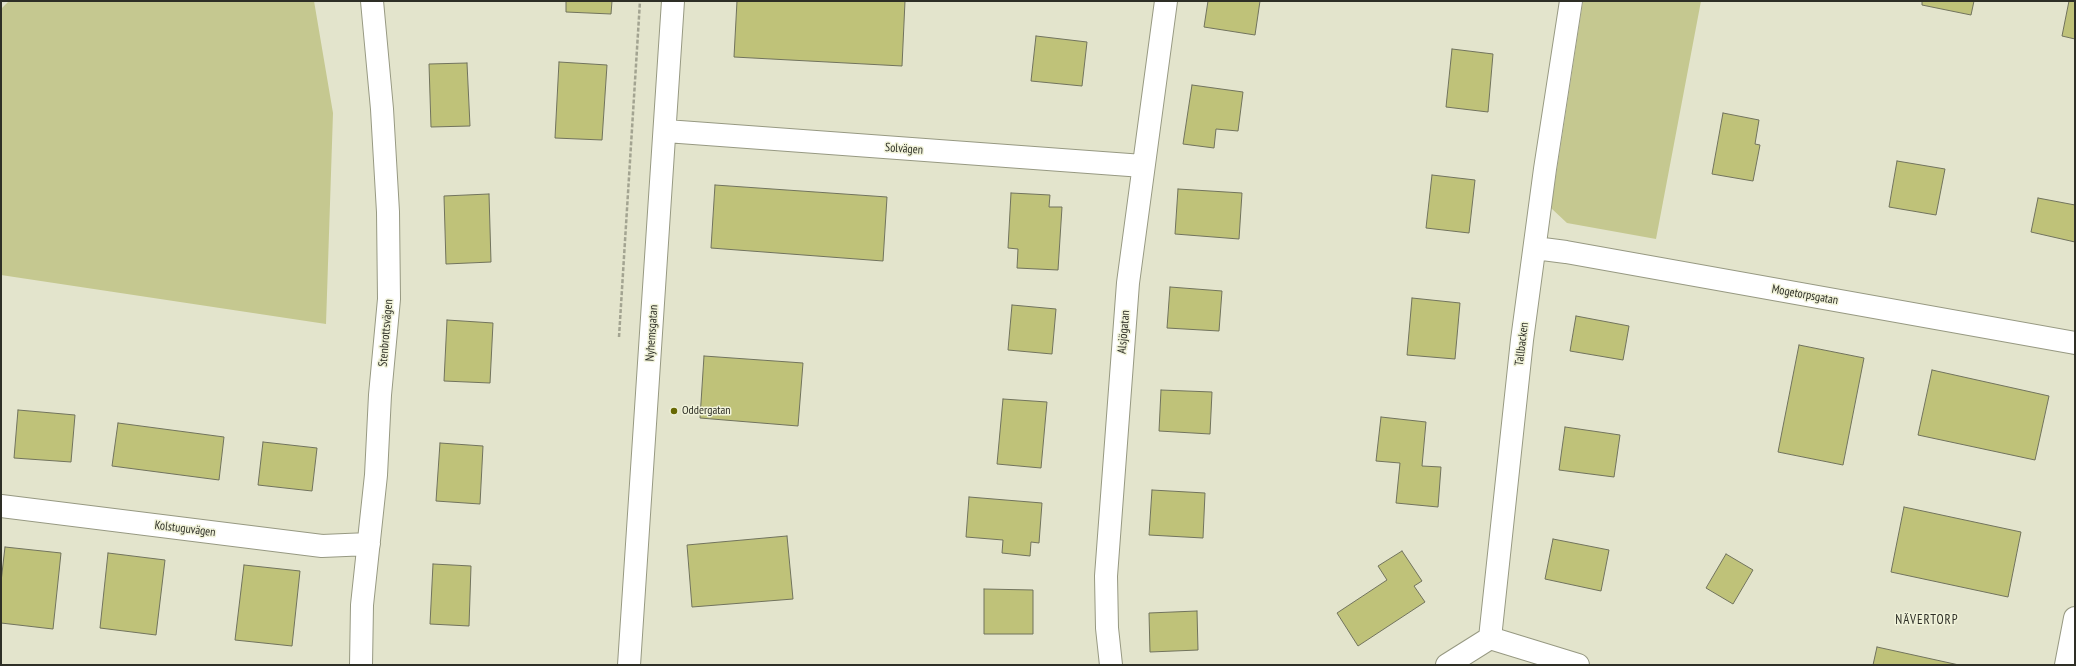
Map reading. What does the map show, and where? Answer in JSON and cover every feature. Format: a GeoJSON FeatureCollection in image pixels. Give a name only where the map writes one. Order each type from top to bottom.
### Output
{"type":"FeatureCollection","features":[{"type":"Feature","properties":{"kind":"street","name":"Stenbrottsvägen"},"geometry":{"type":"LineString","coordinates":[[361,665],[362,605],[376,475],[380,395],[389,299],[388,204],[382,109],[372,1]]}},
{"type":"Feature","properties":{"kind":"street","name":"Nyhemsgatan"},"geometry":{"type":"LineString","coordinates":[[629,665],[666,131],[673,1]]}},
{"type":"Feature","properties":{"kind":"street","name":"Alsjögatan"},"geometry":{"type":"LineString","coordinates":[[1111,665],[1107,628],[1106,576],[1128,283],[1166,1]]}},
{"type":"Feature","properties":{"kind":"street","name":"Tallbacken"},"geometry":{"type":"LineString","coordinates":[[1490,638],[1492,606],[1500,548],[1522,340],[1545,168],[1571,1]]}},
{"type":"Feature","properties":{"kind":"street","name":"Solvägen"},"geometry":{"type":"LineString","coordinates":[[666,131],[1143,166]]}},
{"type":"Feature","properties":{"kind":"street","name":"Mogetorpsgatan"},"geometry":{"type":"LineString","coordinates":[[1535,248],[1566,252],[2075,343]]}},
{"type":"Feature","properties":{"kind":"street","name":"Kolstuguvägen"},"geometry":{"type":"LineString","coordinates":[[1,506],[322,546],[369,544]]}},
{"type":"Feature","properties":{"kind":"street"},"geometry":{"type":"LineString","coordinates":[[2066,665],[2075,618]]}},
{"type":"Feature","properties":{"kind":"street"},"geometry":{"type":"LineString","coordinates":[[1447,665],[1490,638],[1578,665]]}},
{"type":"Feature","properties":{"kind":"path"},"geometry":{"type":"LineString","coordinates":[[619,342],[640,1]]}},
{"type":"Feature","properties":{"kind":"green space"},"geometry":{"type":"Polygon","coordinates":[[[9,1],[314,1],[333,113],[326,324],[1,275],[1,9],[9,1]]]}},
{"type":"Feature","properties":{"kind":"green space"},"geometry":{"type":"Polygon","coordinates":[[[1583,1],[1701,1],[1656,239],[1567,223],[1551,208],[1583,1]]]}},
{"type":"Feature","properties":{"kind":"building"},"geometry":{"type":"Polygon","coordinates":[[[566,1],[612,1],[611,14],[566,12],[566,1]]]}},
{"type":"Feature","properties":{"kind":"building"},"geometry":{"type":"Polygon","coordinates":[[[737,1],[905,1],[902,66],[734,57],[737,1]]]}},
{"type":"Feature","properties":{"kind":"building"},"geometry":{"type":"Polygon","coordinates":[[[1208,1],[1260,1],[1255,35],[1204,27],[1208,1]]]}},
{"type":"Feature","properties":{"kind":"building"},"geometry":{"type":"Polygon","coordinates":[[[1922,1],[1974,1],[1971,15],[1922,5],[1922,1]]]}},
{"type":"Feature","properties":{"kind":"building"},"geometry":{"type":"Polygon","coordinates":[[[2069,1],[2075,1],[2075,39],[2062,36],[2069,1]]]}},
{"type":"Feature","properties":{"kind":"building"},"geometry":{"type":"Polygon","coordinates":[[[1036,36],[1087,42],[1082,86],[1031,81],[1036,36]]]}},
{"type":"Feature","properties":{"kind":"building"},"geometry":{"type":"Polygon","coordinates":[[[1452,49],[1493,54],[1488,112],[1446,107],[1452,49]]]}},
{"type":"Feature","properties":{"kind":"building"},"geometry":{"type":"Polygon","coordinates":[[[559,62],[607,65],[602,140],[555,138],[559,62]]]}},
{"type":"Feature","properties":{"kind":"building"},"geometry":{"type":"Polygon","coordinates":[[[467,63],[470,126],[431,127],[429,64],[467,63]]]}},
{"type":"Feature","properties":{"kind":"building"},"geometry":{"type":"Polygon","coordinates":[[[1192,85],[1243,92],[1238,131],[1216,129],[1214,148],[1183,144],[1192,85]]]}},
{"type":"Feature","properties":{"kind":"building"},"geometry":{"type":"Polygon","coordinates":[[[1723,113],[1759,120],[1755,144],[1760,145],[1753,181],[1712,174],[1723,113]]]}},
{"type":"Feature","properties":{"kind":"building"},"geometry":{"type":"Polygon","coordinates":[[[1897,161],[1945,169],[1936,215],[1889,207],[1897,161]]]}},
{"type":"Feature","properties":{"kind":"building"},"geometry":{"type":"Polygon","coordinates":[[[1432,175],[1475,180],[1469,233],[1426,228],[1432,175]]]}},
{"type":"Feature","properties":{"kind":"building"},"geometry":{"type":"Polygon","coordinates":[[[715,185],[887,197],[883,261],[711,248],[715,185]]]}},
{"type":"Feature","properties":{"kind":"building"},"geometry":{"type":"Polygon","coordinates":[[[1178,189],[1242,193],[1239,239],[1175,234],[1178,189]]]}},
{"type":"Feature","properties":{"kind":"building"},"geometry":{"type":"Polygon","coordinates":[[[1011,193],[1050,195],[1049,207],[1062,207],[1058,270],[1017,268],[1018,249],[1008,248],[1011,193]]]}},
{"type":"Feature","properties":{"kind":"building"},"geometry":{"type":"Polygon","coordinates":[[[489,194],[491,262],[446,264],[444,196],[489,194]]]}},
{"type":"Feature","properties":{"kind":"building"},"geometry":{"type":"Polygon","coordinates":[[[2038,198],[2075,205],[2075,242],[2031,232],[2038,198]]]}},
{"type":"Feature","properties":{"kind":"building"},"geometry":{"type":"Polygon","coordinates":[[[1170,287],[1222,291],[1219,331],[1167,328],[1170,287]]]}},
{"type":"Feature","properties":{"kind":"building"},"geometry":{"type":"Polygon","coordinates":[[[1412,298],[1460,303],[1455,359],[1407,355],[1412,298]]]}},
{"type":"Feature","properties":{"kind":"building"},"geometry":{"type":"Polygon","coordinates":[[[1012,305],[1056,309],[1052,354],[1008,350],[1012,305]]]}},
{"type":"Feature","properties":{"kind":"building"},"geometry":{"type":"Polygon","coordinates":[[[1576,316],[1629,326],[1623,360],[1570,351],[1576,316]]]}},
{"type":"Feature","properties":{"kind":"building"},"geometry":{"type":"Polygon","coordinates":[[[447,320],[493,323],[490,383],[444,381],[447,320]]]}},
{"type":"Feature","properties":{"kind":"building"},"geometry":{"type":"Polygon","coordinates":[[[1799,345],[1864,358],[1843,465],[1778,452],[1799,345]]]}},
{"type":"Feature","properties":{"kind":"building"},"geometry":{"type":"Polygon","coordinates":[[[704,356],[803,363],[798,426],[700,418],[704,356]]]}},
{"type":"Feature","properties":{"kind":"building"},"geometry":{"type":"Polygon","coordinates":[[[1932,370],[2049,396],[2035,460],[1918,435],[1932,370]]]}},
{"type":"Feature","properties":{"kind":"building"},"geometry":{"type":"Polygon","coordinates":[[[1161,390],[1212,392],[1210,434],[1159,431],[1161,390]]]}},
{"type":"Feature","properties":{"kind":"building"},"geometry":{"type":"Polygon","coordinates":[[[1003,399],[1047,402],[1041,468],[997,464],[1003,399]]]}},
{"type":"Feature","properties":{"kind":"building"},"geometry":{"type":"Polygon","coordinates":[[[18,410],[75,415],[71,462],[14,458],[18,410]]]}},
{"type":"Feature","properties":{"kind":"building"},"geometry":{"type":"Polygon","coordinates":[[[1381,417],[1426,422],[1422,466],[1441,467],[1438,507],[1396,503],[1400,463],[1376,461],[1381,417]]]}},
{"type":"Feature","properties":{"kind":"building"},"geometry":{"type":"Polygon","coordinates":[[[118,423],[224,437],[219,480],[112,466],[118,423]]]}},
{"type":"Feature","properties":{"kind":"building"},"geometry":{"type":"Polygon","coordinates":[[[1565,427],[1620,435],[1614,477],[1559,470],[1565,427]]]}},
{"type":"Feature","properties":{"kind":"building"},"geometry":{"type":"Polygon","coordinates":[[[263,442],[317,448],[312,491],[258,485],[263,442]]]}},
{"type":"Feature","properties":{"kind":"building"},"geometry":{"type":"Polygon","coordinates":[[[440,443],[483,446],[480,504],[436,501],[440,443]]]}},
{"type":"Feature","properties":{"kind":"building"},"geometry":{"type":"Polygon","coordinates":[[[1152,490],[1205,493],[1203,538],[1149,535],[1152,490]]]}},
{"type":"Feature","properties":{"kind":"building"},"geometry":{"type":"Polygon","coordinates":[[[969,497],[1042,503],[1039,543],[1031,542],[1030,556],[1002,553],[1003,540],[966,537],[969,497]]]}},
{"type":"Feature","properties":{"kind":"building"},"geometry":{"type":"Polygon","coordinates":[[[1904,507],[2021,532],[2008,597],[1891,572],[1904,507]]]}},
{"type":"Feature","properties":{"kind":"building"},"geometry":{"type":"Polygon","coordinates":[[[787,536],[793,599],[692,607],[687,545],[787,536]]]}},
{"type":"Feature","properties":{"kind":"building"},"geometry":{"type":"Polygon","coordinates":[[[1553,539],[1609,550],[1601,591],[1545,579],[1553,539]]]}},
{"type":"Feature","properties":{"kind":"building"},"geometry":{"type":"Polygon","coordinates":[[[5,547],[61,553],[53,629],[1,623],[1,582],[5,547]]]}},
{"type":"Feature","properties":{"kind":"building"},"geometry":{"type":"Polygon","coordinates":[[[1402,551],[1422,581],[1414,586],[1425,602],[1358,646],[1337,613],[1387,580],[1378,566],[1402,551]]]}},
{"type":"Feature","properties":{"kind":"building"},"geometry":{"type":"Polygon","coordinates":[[[108,553],[165,560],[156,635],[100,628],[108,553]]]}},
{"type":"Feature","properties":{"kind":"building"},"geometry":{"type":"Polygon","coordinates":[[[1726,554],[1753,570],[1733,604],[1706,588],[1726,554]]]}},
{"type":"Feature","properties":{"kind":"building"},"geometry":{"type":"Polygon","coordinates":[[[433,564],[471,566],[469,626],[430,624],[433,564]]]}},
{"type":"Feature","properties":{"kind":"building"},"geometry":{"type":"Polygon","coordinates":[[[244,565],[300,571],[292,646],[235,640],[244,565]]]}},
{"type":"Feature","properties":{"kind":"building"},"geometry":{"type":"Polygon","coordinates":[[[984,589],[1033,590],[1033,634],[984,634],[984,589]]]}},
{"type":"Feature","properties":{"kind":"building"},"geometry":{"type":"Polygon","coordinates":[[[1197,611],[1198,650],[1150,652],[1149,613],[1197,611]]]}},
{"type":"Feature","properties":{"kind":"building"},"geometry":{"type":"Polygon","coordinates":[[[1877,647],[1959,665],[1873,665],[1877,647]]]}},
{"type":"Feature","properties":{"kind":"place","name":"Oddergatan"},"geometry":{"type":"Point","coordinates":[674,411]}},
{"type":"Feature","properties":{"kind":"district","name":"NÄVERTORP"},"geometry":{"type":"Point","coordinates":[1927,620]}}]}
